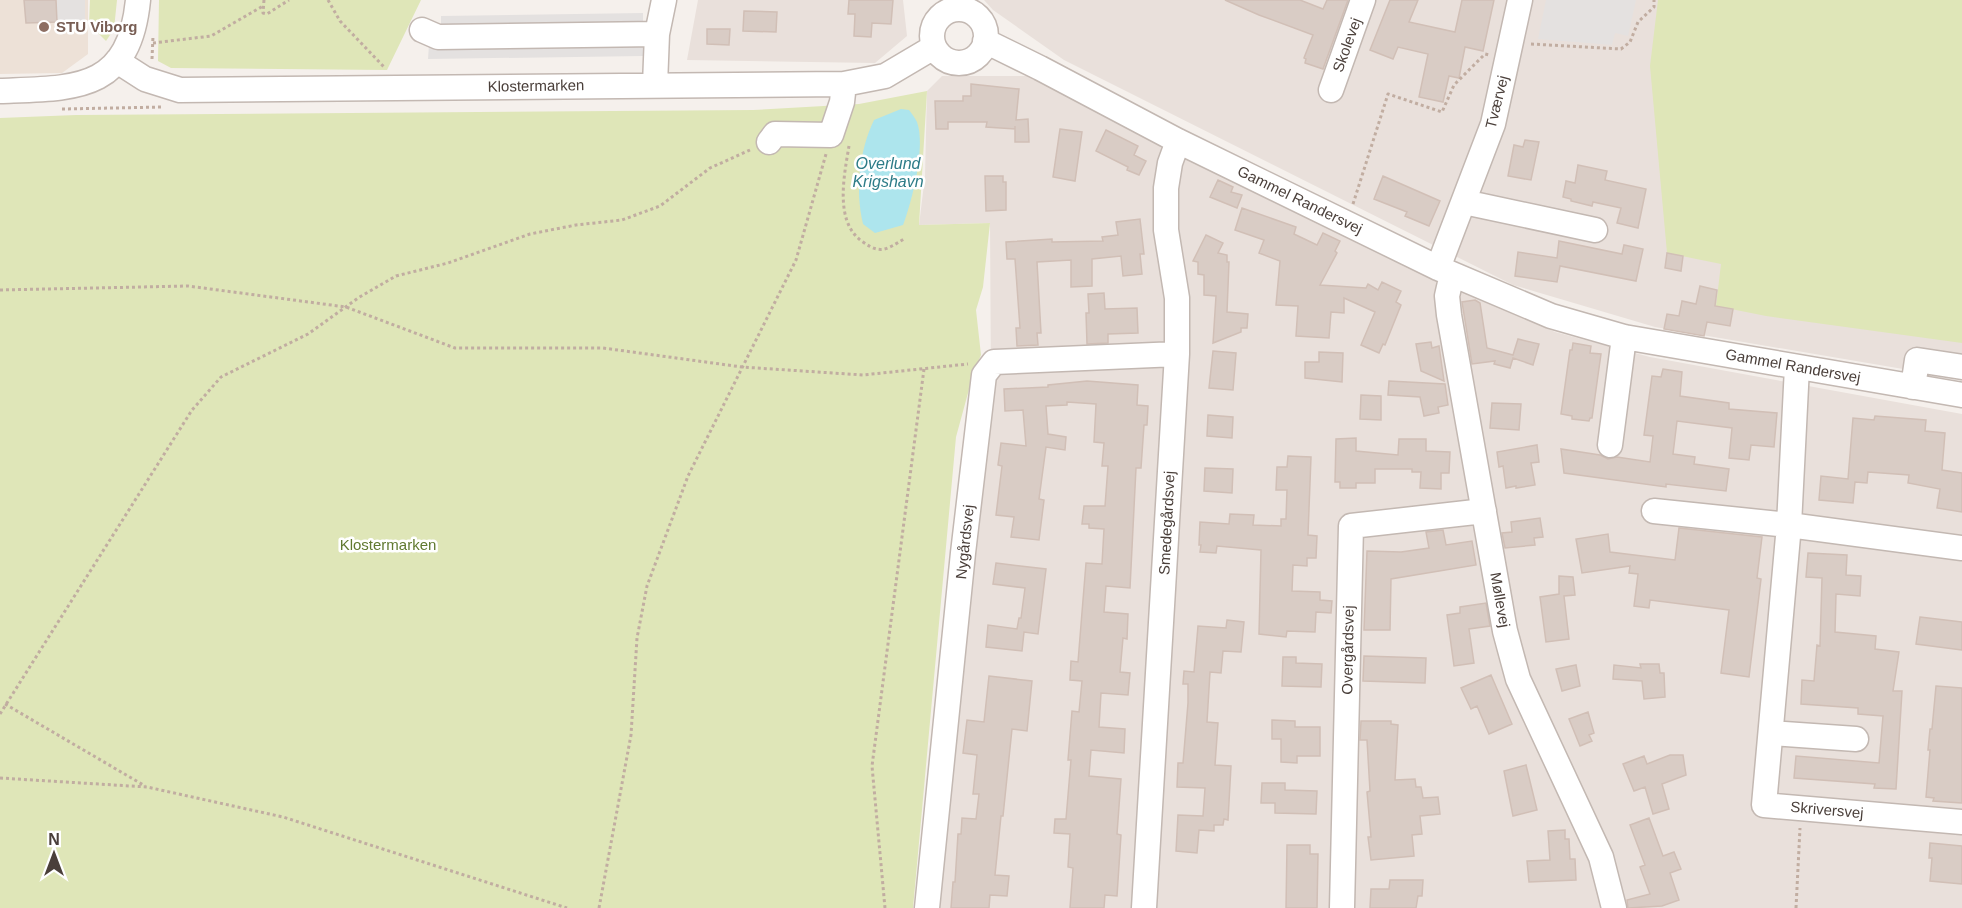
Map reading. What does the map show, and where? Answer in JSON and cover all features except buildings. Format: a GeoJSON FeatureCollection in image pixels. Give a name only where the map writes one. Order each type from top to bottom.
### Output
{"type":"FeatureCollection","features":[{"type":"Feature","properties":{"kind":"street"},"geometry":{"type":"LineString","coordinates":[[0,91],[71,88],[93,81],[117,61],[129,43],[136,22],[138,0]]}},
{"type":"Feature","properties":{"kind":"street"},"geometry":{"type":"LineString","coordinates":[[656,84],[657,34],[664,0]]}},
{"type":"Feature","properties":{"kind":"street","name":"Skolevej"},"geometry":{"type":"LineString","coordinates":[[1331,90],[1364,0]]}},
{"type":"Feature","properties":{"kind":"street","name":"Tværvej"},"geometry":{"type":"LineString","coordinates":[[1445,271],[1464,202],[1493,124],[1520,0]]}},
{"type":"Feature","properties":{"kind":"street"},"geometry":{"type":"LineString","coordinates":[[949,5],[973,13],[981,21],[985,29],[985,41],[978,56],[964,63],[956,63],[944,59],[934,47],[932,33],[949,5]]}},
{"type":"Feature","properties":{"kind":"street"},"geometry":{"type":"LineString","coordinates":[[422,30],[438,38],[657,34]]}},
{"type":"Feature","properties":{"kind":"street","name":"Gammel Randersvej"},"geometry":{"type":"LineString","coordinates":[[985,41],[1178,141],[1445,271],[1551,316],[1624,337],[1962,395]]}},
{"type":"Feature","properties":{"kind":"street","name":"Klostermarken"},"geometry":{"type":"LineString","coordinates":[[117,61],[145,79],[180,90],[844,84],[885,76],[934,47]]}},
{"type":"Feature","properties":{"kind":"street"},"geometry":{"type":"LineString","coordinates":[[769,142],[775,134],[840,138],[844,84]]}},
{"type":"Feature","properties":{"kind":"street","name":"Smedegårdsvej"},"geometry":{"type":"LineString","coordinates":[[1144,908],[1177,354],[1177,298],[1166,230],[1166,188],[1170,163],[1178,141]]}},
{"type":"Feature","properties":{"kind":"street"},"geometry":{"type":"LineString","coordinates":[[1464,202],[1595,230]]}},
{"type":"Feature","properties":{"kind":"street","name":"Møllevej"},"geometry":{"type":"LineString","coordinates":[[1445,271],[1449,315],[1505,631],[1518,679],[1601,857],[1614,908]]}},
{"type":"Feature","properties":{"kind":"street"},"geometry":{"type":"LineString","coordinates":[[1610,445],[1624,337]]}},
{"type":"Feature","properties":{"kind":"street"},"geometry":{"type":"LineString","coordinates":[[994,362],[1177,354]]}},
{"type":"Feature","properties":{"kind":"street"},"geometry":{"type":"LineString","coordinates":[[1913,387],[1917,360],[1962,367]]}},
{"type":"Feature","properties":{"kind":"street","name":"Nygårdsvej"},"geometry":{"type":"LineString","coordinates":[[927,908],[963,553],[984,375],[994,362]]}},
{"type":"Feature","properties":{"kind":"street","name":"Skriversvej"},"geometry":{"type":"LineString","coordinates":[[1797,368],[1789,525],[1764,805],[1962,822]]}},
{"type":"Feature","properties":{"kind":"street","name":"Overgårdsvej"},"geometry":{"type":"LineString","coordinates":[[1342,908],[1351,526],[1484,511]]}},
{"type":"Feature","properties":{"kind":"street"},"geometry":{"type":"LineString","coordinates":[[1654,511],[1789,525],[1962,548]]}},
{"type":"Feature","properties":{"kind":"street"},"geometry":{"type":"LineString","coordinates":[[1772,733],[1856,739]]}},
{"type":"Feature","properties":{"kind":"path"},"geometry":{"type":"LineString","coordinates":[[264,0],[263,13],[267,14],[289,0]]}},
{"type":"Feature","properties":{"kind":"path"},"geometry":{"type":"LineString","coordinates":[[328,0],[340,21],[390,71]]}},
{"type":"Feature","properties":{"kind":"path"},"geometry":{"type":"LineString","coordinates":[[1347,222],[1388,94],[1442,112],[1454,85],[1485,54],[1510,51],[1621,49],[1630,42],[1638,22],[1654,7],[1654,0]]}},
{"type":"Feature","properties":{"kind":"path"},"geometry":{"type":"LineString","coordinates":[[153,43],[211,36],[263,6]]}},
{"type":"Feature","properties":{"kind":"path"},"geometry":{"type":"LineString","coordinates":[[58,109],[139,107],[141,88],[152,59],[153,31]]}},
{"type":"Feature","properties":{"kind":"path"},"geometry":{"type":"LineString","coordinates":[[840,138],[843,204],[852,235],[873,249],[887,249],[904,239]]}},
{"type":"Feature","properties":{"kind":"path"},"geometry":{"type":"LineString","coordinates":[[599,908],[631,735],[637,638],[647,586],[688,476],[796,260],[840,138]]}},
{"type":"Feature","properties":{"kind":"path"},"geometry":{"type":"LineString","coordinates":[[0,714],[192,410],[221,377],[308,334],[396,276],[448,263],[530,234],[576,225],[622,220],[660,206],[710,168],[769,142]]}},
{"type":"Feature","properties":{"kind":"path"},"geometry":{"type":"LineString","coordinates":[[0,290],[188,285],[346,307],[456,348],[603,348],[742,367],[863,375],[994,362]]}},
{"type":"Feature","properties":{"kind":"path"},"geometry":{"type":"LineString","coordinates":[[885,908],[872,766],[924,369]]}},
{"type":"Feature","properties":{"kind":"path"},"geometry":{"type":"LineString","coordinates":[[5,704],[147,787]]}},
{"type":"Feature","properties":{"kind":"path"},"geometry":{"type":"LineString","coordinates":[[0,778],[147,787],[283,817],[567,908]]}},
{"type":"Feature","properties":{"kind":"path"},"geometry":{"type":"LineString","coordinates":[[1796,908],[1800,808]]}},
{"type":"Feature","properties":{"kind":"shaded area","name":"STU Viborg"},"geometry":{"type":"Polygon","coordinates":[[[0,0],[88,0],[88,54],[62,73],[0,74],[0,0]]]}},
{"type":"Feature","properties":{"kind":"shaded area"},"geometry":{"type":"Polygon","coordinates":[[[57,0],[85,0],[85,21],[57,21],[57,0]]]}},
{"type":"Feature","properties":{"kind":"shaded area"},"geometry":{"type":"Polygon","coordinates":[[[698,0],[903,0],[907,36],[875,63],[687,60],[698,0]]]}},
{"type":"Feature","properties":{"kind":"shaded area"},"geometry":{"type":"Polygon","coordinates":[[[984,0],[1962,0],[1962,379],[1655,327],[1513,285],[1064,60],[993,10],[984,0]]]}},
{"type":"Feature","properties":{"kind":"shaded area"},"geometry":{"type":"Polygon","coordinates":[[[1546,0],[1636,0],[1628,36],[1615,33],[1612,45],[1538,39],[1546,0]]]}},
{"type":"Feature","properties":{"kind":"shaded area"},"geometry":{"type":"Polygon","coordinates":[[[643,13],[643,56],[428,59],[429,45],[441,27],[441,16],[643,13]]]}},
{"type":"Feature","properties":{"kind":"shaded area"},"geometry":{"type":"Polygon","coordinates":[[[942,76],[1030,76],[1464,292],[1555,332],[1650,357],[1962,414],[1962,908],[935,908],[991,382],[990,223],[919,225],[925,176],[927,91],[942,76]]]}},
{"type":"Feature","properties":{"kind":"green space"},"geometry":{"type":"Polygon","coordinates":[[[90,0],[117,0],[114,29],[106,41],[89,24],[90,0]]]}},
{"type":"Feature","properties":{"kind":"green space"},"geometry":{"type":"Polygon","coordinates":[[[159,0],[421,0],[387,70],[171,68],[158,61],[159,0]]]}},
{"type":"Feature","properties":{"kind":"green space"},"geometry":{"type":"Polygon","coordinates":[[[1658,0],[1962,0],[1962,343],[1766,316],[1716,306],[1721,264],[1667,253],[1650,66],[1658,0]]]}},
{"type":"Feature","properties":{"kind":"green space"},"geometry":{"type":"Polygon","coordinates":[[[927,91],[919,225],[990,223],[983,287],[976,310],[981,355],[974,371],[956,437],[913,908],[0,908],[0,118],[76,115],[753,110],[859,104],[927,91]]]}},
{"type":"Feature","properties":{"kind":"water","name":"Overlund Krigshavn"},"geometry":{"type":"Polygon","coordinates":[[[901,109],[909,110],[917,122],[919,133],[919,159],[914,188],[903,225],[875,233],[863,224],[859,198],[862,158],[874,120],[901,109]]]}},
{"type":"Feature","properties":{"kind":"place","name":"STU Viborg"},"geometry":{"type":"Point","coordinates":[44,27]}}]}
